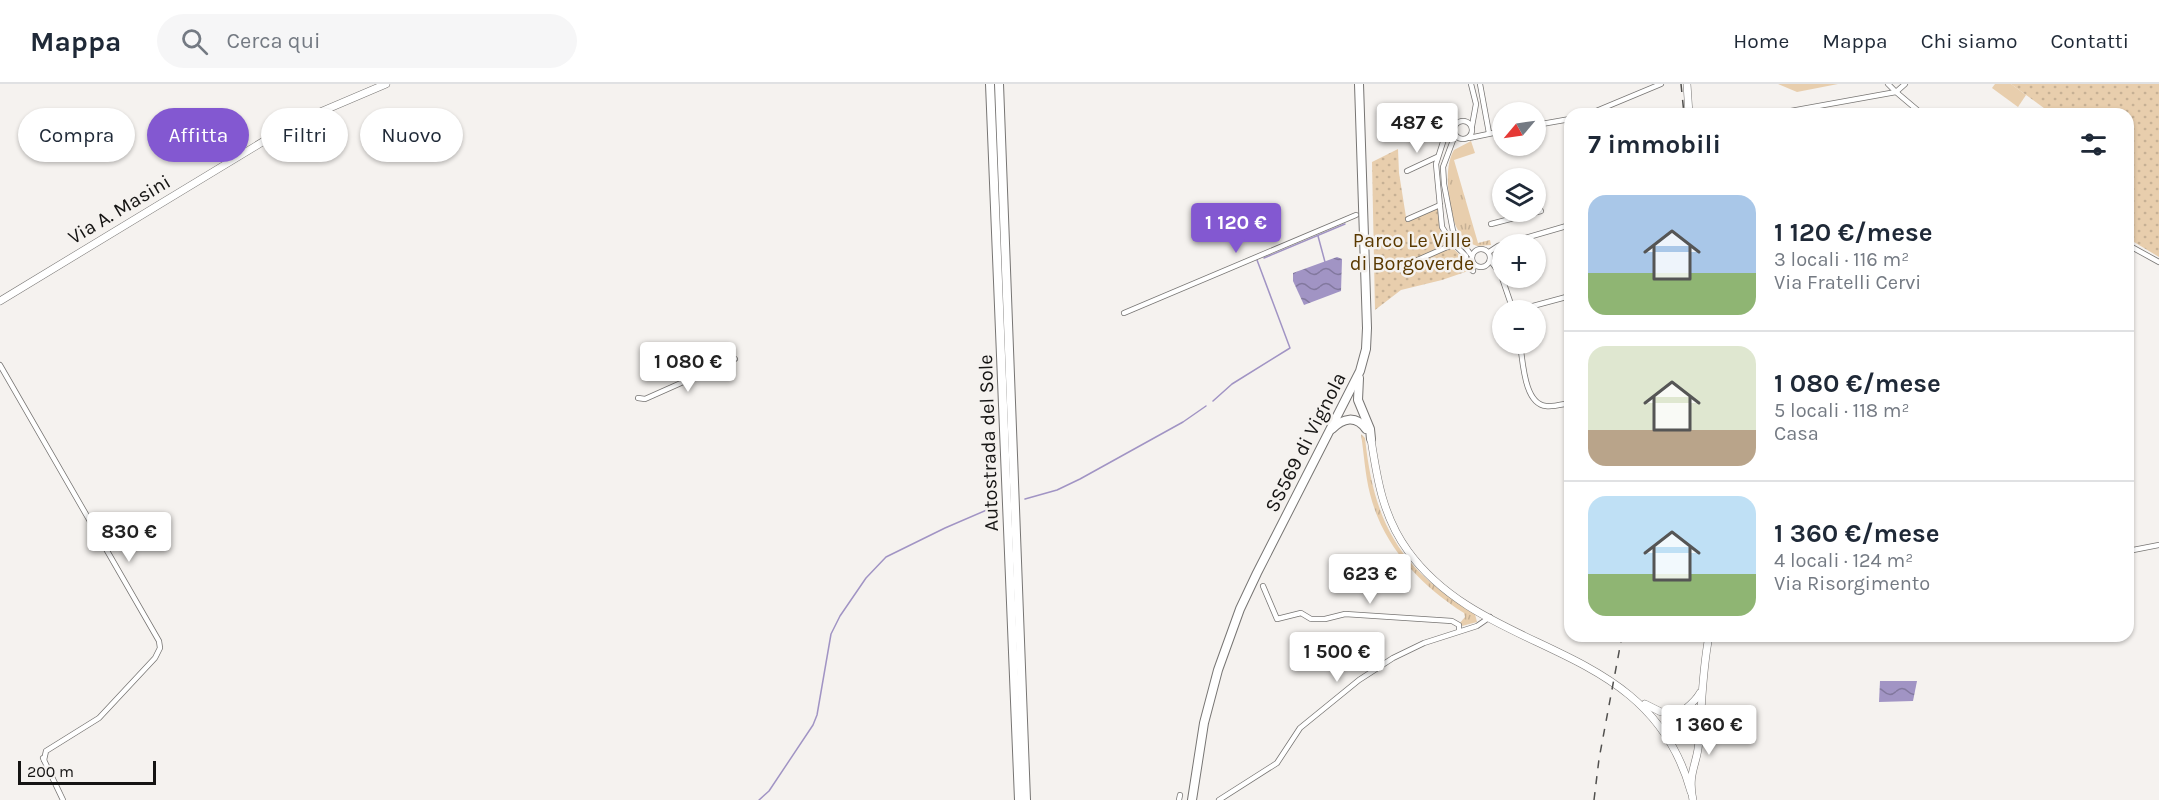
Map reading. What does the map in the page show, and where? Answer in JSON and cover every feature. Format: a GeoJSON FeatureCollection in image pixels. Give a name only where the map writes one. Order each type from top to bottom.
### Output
{"type":"FeatureCollection","features":[{"type":"Feature","properties":{"kind":"highway","name":"Autostrada del Sole"},"geometry":{"type":"LineString","coordinates":[[990,84],[1018,800]]}},
{"type":"Feature","properties":{"kind":"highway","name":"Autostrada del Sole"},"geometry":{"type":"LineString","coordinates":[[999,84],[1026,800]]}},
{"type":"Feature","properties":{"kind":"highway","name":"SS569 di Vignola"},"geometry":{"type":"LineString","coordinates":[[1192,800],[1204,723],[1230,635],[1257,573],[1360,371],[1366,349],[1359,84]]}},
{"type":"Feature","properties":{"kind":"highway"},"geometry":{"type":"LineString","coordinates":[[1360,371],[1358,400],[1370,429],[1371,439]]}},
{"type":"Feature","properties":{"kind":"highway"},"geometry":{"type":"LineString","coordinates":[[1326,436],[1340,422],[1352,419],[1363,425],[1371,439]]}},
{"type":"Feature","properties":{"kind":"main road","name":"Via A. Masini"},"geometry":{"type":"LineString","coordinates":[[0,301],[292,124],[386,84]]}},
{"type":"Feature","properties":{"kind":"main road"},"geometry":{"type":"LineString","coordinates":[[1687,84],[1689,108]]}},
{"type":"Feature","properties":{"kind":"main road"},"geometry":{"type":"LineString","coordinates":[[1371,439],[1376,476],[1384,505],[1396,533],[1407,550],[1441,587],[1490,617],[1568,656],[1661,712],[1682,712]]}},
{"type":"Feature","properties":{"kind":"main road"},"geometry":{"type":"LineString","coordinates":[[1692,796],[1691,772],[1698,750],[1701,691],[1708,642]]}},
{"type":"Feature","properties":{"kind":"main road"},"geometry":{"type":"LineString","coordinates":[[1668,737],[1668,727],[1695,701],[1701,691]]}},
{"type":"Feature","properties":{"kind":"main road"},"geometry":{"type":"LineString","coordinates":[[1633,696],[1668,737],[1681,763],[1692,796]]}},
{"type":"Feature","properties":{"kind":"main road"},"geometry":{"type":"LineString","coordinates":[[1668,737],[1675,740],[1690,734],[1696,728],[1700,718]]}},
{"type":"Feature","properties":{"kind":"street"},"geometry":{"type":"LineString","coordinates":[[1469,138],[1476,104],[1471,84]]}},
{"type":"Feature","properties":{"kind":"street"},"geometry":{"type":"LineString","coordinates":[[1480,84],[1489,133]]}},
{"type":"Feature","properties":{"kind":"street"},"geometry":{"type":"LineString","coordinates":[[1604,108],[1661,84]]}},
{"type":"Feature","properties":{"kind":"street"},"geometry":{"type":"LineString","coordinates":[[1887,84],[1915,108]]}},
{"type":"Feature","properties":{"kind":"street"},"geometry":{"type":"LineString","coordinates":[[1810,108],[1896,92],[1905,84]]}},
{"type":"Feature","properties":{"kind":"street"},"geometry":{"type":"LineString","coordinates":[[1475,114],[1455,126],[1455,135],[1443,167],[1453,231],[1477,266],[1492,268]]}},
{"type":"Feature","properties":{"kind":"street"},"geometry":{"type":"LineString","coordinates":[[1546,123],[1564,120]]}},
{"type":"Feature","properties":{"kind":"street"},"geometry":{"type":"LineString","coordinates":[[1462,121],[1467,122],[1481,135]]}},
{"type":"Feature","properties":{"kind":"street"},"geometry":{"type":"LineString","coordinates":[[1449,149],[1462,140],[1492,133]]}},
{"type":"Feature","properties":{"kind":"street"},"geometry":{"type":"LineString","coordinates":[[1455,135],[1462,140]]}},
{"type":"Feature","properties":{"kind":"street"},"geometry":{"type":"LineString","coordinates":[[1444,139],[1437,158],[1442,227],[1466,256],[1466,266],[1473,272]]}},
{"type":"Feature","properties":{"kind":"street"},"geometry":{"type":"LineString","coordinates":[[1407,171],[1437,158]]}},
{"type":"Feature","properties":{"kind":"street"},"geometry":{"type":"LineString","coordinates":[[1408,219],[1440,206]]}},
{"type":"Feature","properties":{"kind":"street"},"geometry":{"type":"LineString","coordinates":[[1124,313],[1356,215]]}},
{"type":"Feature","properties":{"kind":"street"},"geometry":{"type":"LineString","coordinates":[[1491,224],[1499,222]]}},
{"type":"Feature","properties":{"kind":"street"},"geometry":{"type":"LineString","coordinates":[[1489,252],[1498,246],[1564,227]]}},
{"type":"Feature","properties":{"kind":"street"},"geometry":{"type":"LineString","coordinates":[[1413,262],[1454,244]]}},
{"type":"Feature","properties":{"kind":"street"},"geometry":{"type":"LineString","coordinates":[[1464,245],[1489,252]]}},
{"type":"Feature","properties":{"kind":"street"},"geometry":{"type":"LineString","coordinates":[[2134,248],[2159,262]]}},
{"type":"Feature","properties":{"kind":"street"},"geometry":{"type":"LineString","coordinates":[[1472,256],[1478,249]]}},
{"type":"Feature","properties":{"kind":"street"},"geometry":{"type":"LineString","coordinates":[[1489,252],[1492,263]]}},
{"type":"Feature","properties":{"kind":"street"},"geometry":{"type":"LineString","coordinates":[[1486,266],[1490,260]]}},
{"type":"Feature","properties":{"kind":"street"},"geometry":{"type":"LineString","coordinates":[[1546,302],[1564,298]]}},
{"type":"Feature","properties":{"kind":"street"},"geometry":{"type":"LineString","coordinates":[[1522,354],[1528,389],[1533,400],[1545,406],[1564,404]]}},
{"type":"Feature","properties":{"kind":"street"},"geometry":{"type":"LineString","coordinates":[[638,398],[645,399],[735,359]]}},
{"type":"Feature","properties":{"kind":"street"},"geometry":{"type":"LineString","coordinates":[[0,365],[159,641],[155,658],[99,718],[46,751],[43,758],[63,800]]}},
{"type":"Feature","properties":{"kind":"street"},"geometry":{"type":"LineString","coordinates":[[2134,550],[2159,545]]}},
{"type":"Feature","properties":{"kind":"street"},"geometry":{"type":"LineString","coordinates":[[1263,586],[1277,619],[1301,613],[1311,619],[1325,619],[1345,614],[1452,621],[1459,625],[1459,631]]}},
{"type":"Feature","properties":{"kind":"street"},"geometry":{"type":"LineString","coordinates":[[1219,800],[1277,764],[1300,728],[1359,680],[1393,658],[1424,643],[1477,626],[1490,617]]}},
{"type":"Feature","properties":{"kind":"green space"},"geometry":{"type":"Polygon","coordinates":[[[1778,84],[1838,84],[1797,92],[1778,84]]]}},
{"type":"Feature","properties":{"kind":"green space"},"geometry":{"type":"Polygon","coordinates":[[[1995,84],[2011,84],[2026,95],[2018,107],[1992,88],[1995,84]]]}},
{"type":"Feature","properties":{"kind":"green space"},"geometry":{"type":"Polygon","coordinates":[[[2011,84],[2159,84],[2159,257],[2134,242],[2134,108],[2044,108],[2011,84]]]}},
{"type":"Feature","properties":{"kind":"green space"},"geometry":{"type":"Polygon","coordinates":[[[1471,141],[1475,153],[1454,160],[1478,243],[1490,240],[1491,245],[1477,246],[1467,242],[1456,227],[1450,204],[1448,175],[1451,157],[1454,150],[1471,141]]]}},
{"type":"Feature","properties":{"kind":"green space","name":"Parco Le Ville di Borgoverde"},"geometry":{"type":"Polygon","coordinates":[[[1398,149],[1399,173],[1406,217],[1437,204],[1445,237],[1460,255],[1463,268],[1468,271],[1401,290],[1375,310],[1372,162],[1398,149]]]}},
{"type":"Feature","properties":{"kind":"green space"},"geometry":{"type":"Polygon","coordinates":[[[1361,434],[1365,438],[1375,495],[1395,541],[1427,580],[1475,614],[1477,622],[1462,626],[1459,624],[1465,617],[1464,613],[1418,577],[1405,563],[1384,531],[1370,494],[1361,434]]]}},
{"type":"Feature","properties":{"kind":"water"},"geometry":{"type":"Polygon","coordinates":[[[1337,257],[1342,259],[1341,291],[1304,305],[1293,281],[1293,273],[1337,257]]]}},
{"type":"Feature","properties":{"kind":"water"},"geometry":{"type":"Polygon","coordinates":[[[1880,681],[1917,681],[1913,701],[1879,702],[1880,681]]]}},
{"type":"Feature","properties":{"kind":"waterway"},"geometry":{"type":"LineString","coordinates":[[1264,258],[1345,224]]}},
{"type":"Feature","properties":{"kind":"waterway"},"geometry":{"type":"LineString","coordinates":[[1318,236],[1325,262]]}},
{"type":"Feature","properties":{"kind":"waterway"},"geometry":{"type":"LineString","coordinates":[[1213,401],[1232,384],[1290,348],[1257,260]]}},
{"type":"Feature","properties":{"kind":"waterway"},"geometry":{"type":"LineString","coordinates":[[1025,499],[1057,490],[1080,479],[1183,422],[1206,406]]}},
{"type":"Feature","properties":{"kind":"waterway"},"geometry":{"type":"LineString","coordinates":[[759,800],[769,791],[813,725],[817,715],[831,634],[840,616],[866,578],[886,557],[996,506]]}},
{"type":"Feature","properties":{"kind":"railway"},"geometry":{"type":"LineString","coordinates":[[1681,84],[1683,108]]}},
{"type":"Feature","properties":{"kind":"railway"},"geometry":{"type":"LineString","coordinates":[[1594,800],[1599,759],[1621,642]]}}]}
